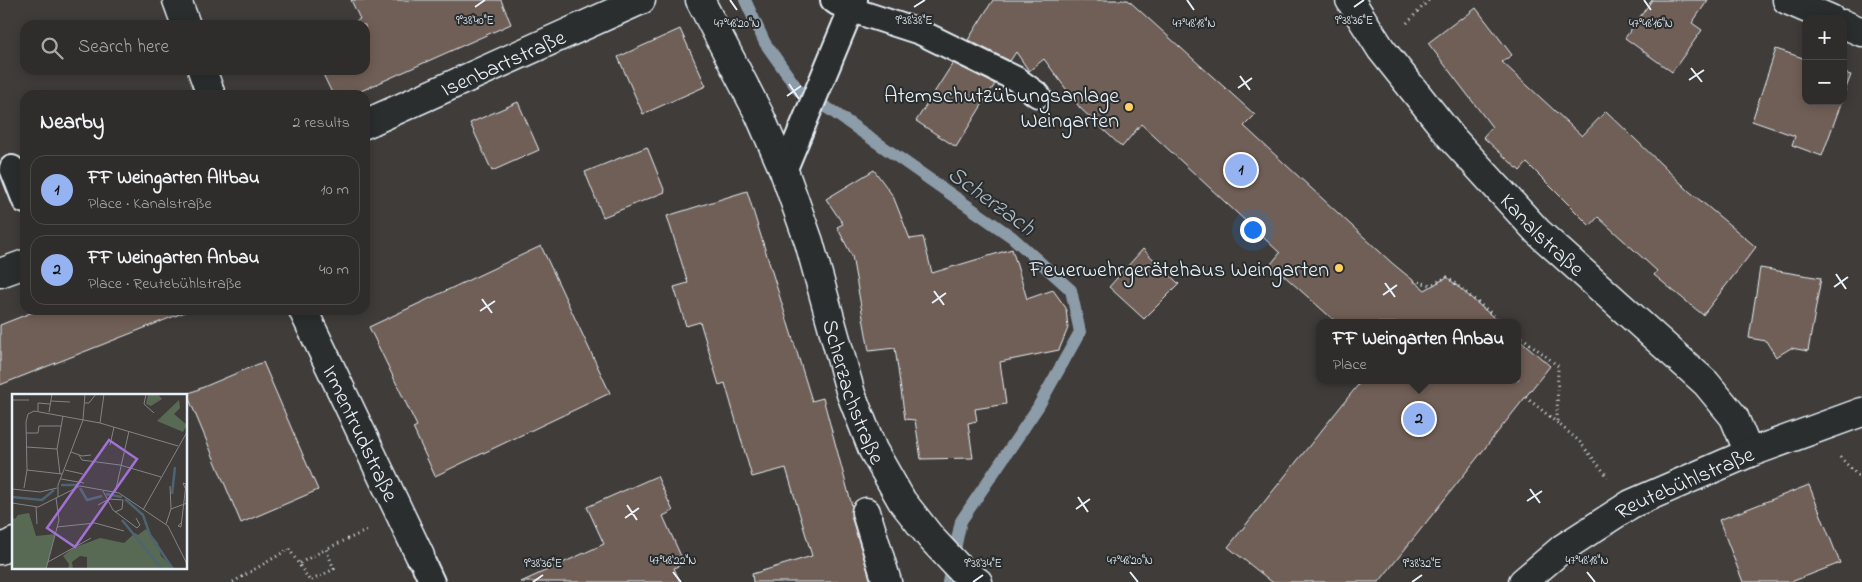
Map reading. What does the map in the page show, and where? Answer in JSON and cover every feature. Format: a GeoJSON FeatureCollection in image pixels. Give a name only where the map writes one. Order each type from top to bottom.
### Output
{"type":"FeatureCollection","features":[{"type":"Feature","properties":{"kind":"street"},"geometry":{"type":"LineString","coordinates":[[177,0],[184,20]]}},
{"type":"Feature","properties":{"kind":"street","name":"Isenbartstraße"},"geometry":{"type":"LineString","coordinates":[[370,122],[641,0]]}},
{"type":"Feature","properties":{"kind":"street","name":"Scherzachstraße"},"geometry":{"type":"LineString","coordinates":[[700,0],[758,114],[784,171],[808,242],[851,394],[873,450],[902,501],[932,539],[960,569],[978,582]]}},
{"type":"Feature","properties":{"kind":"street","name":"Kanalstraße"},"geometry":{"type":"LineString","coordinates":[[1350,0],[1381,49],[1451,137],[1538,232],[1706,383],[1734,417],[1749,453]]}},
{"type":"Feature","properties":{"kind":"street"},"geometry":{"type":"LineString","coordinates":[[1787,0],[1822,15]]}},
{"type":"Feature","properties":{"kind":"street"},"geometry":{"type":"LineString","coordinates":[[1847,26],[1862,32]]}},
{"type":"Feature","properties":{"kind":"street"},"geometry":{"type":"LineString","coordinates":[[204,75],[209,90]]}},
{"type":"Feature","properties":{"kind":"street"},"geometry":{"type":"LineString","coordinates":[[0,273],[20,266]]}},
{"type":"Feature","properties":{"kind":"street","name":"Irmentrudstraße"},"geometry":{"type":"LineString","coordinates":[[305,315],[420,556]]}},
{"type":"Feature","properties":{"kind":"street","name":"Reutebühlstraße"},"geometry":{"type":"LineString","coordinates":[[1523,582],[1563,548],[1631,504],[1749,453],[1862,412]]}},
{"type":"Feature","properties":{"kind":"street"},"geometry":{"type":"LineString","coordinates":[[866,512],[888,582]]}},
{"type":"Feature","properties":{"kind":"street"},"geometry":{"type":"LineString","coordinates":[[0,550],[12,543]]}},
{"type":"Feature","properties":{"kind":"lane"},"geometry":{"type":"LineString","coordinates":[[784,171],[821,85],[844,3],[920,32],[1016,79],[1038,95]]}},
{"type":"Feature","properties":{"kind":"lane"},"geometry":{"type":"LineString","coordinates":[[12,168],[20,188]]}},
{"type":"Feature","properties":{"kind":"lane"},"geometry":{"type":"LineString","coordinates":[[420,556],[432,582]]}},
{"type":"Feature","properties":{"kind":"path"},"geometry":{"type":"LineString","coordinates":[[1414,281],[1431,285],[1447,277],[1499,319]]}},
{"type":"Feature","properties":{"kind":"path"},"geometry":{"type":"LineString","coordinates":[[1521,336],[1558,366],[1557,423]]}},
{"type":"Feature","properties":{"kind":"path"},"geometry":{"type":"LineString","coordinates":[[1526,397],[1579,441],[1631,504]]}},
{"type":"Feature","properties":{"kind":"path"},"geometry":{"type":"LineString","coordinates":[[300,563],[400,515]]}},
{"type":"Feature","properties":{"kind":"path"},"geometry":{"type":"LineString","coordinates":[[233,582],[289,549],[300,563],[310,581],[334,569],[326,549]]}},
{"type":"Feature","properties":{"kind":"building"},"geometry":{"type":"Polygon","coordinates":[[[351,0],[501,0],[511,24],[363,90],[331,90],[323,75],[370,75],[370,20],[358,20],[360,19],[351,0]]]}},
{"type":"Feature","properties":{"kind":"building"},"geometry":{"type":"Polygon","coordinates":[[[993,0],[1128,0],[1255,115],[1244,126],[1392,263],[1425,290],[1447,277],[1495,319],[1333,319],[1271,264],[1280,253],[1141,124],[1122,147],[1080,108],[1044,59],[1029,71],[1016,52],[1010,61],[968,40],[993,0]]]}},
{"type":"Feature","properties":{"kind":"building"},"geometry":{"type":"Polygon","coordinates":[[[1652,0],[1708,0],[1692,23],[1702,30],[1672,72],[1625,38],[1652,0]]]}},
{"type":"Feature","properties":{"kind":"building"},"geometry":{"type":"Polygon","coordinates":[[[1476,8],[1512,55],[1502,62],[1582,136],[1606,111],[1689,191],[1756,247],[1703,315],[1654,275],[1657,271],[1598,217],[1590,226],[1527,163],[1520,171],[1483,137],[1492,127],[1428,43],[1476,8]]]}},
{"type":"Feature","properties":{"kind":"building"},"geometry":{"type":"Polygon","coordinates":[[[680,29],[706,86],[643,114],[618,57],[680,29]]]}},
{"type":"Feature","properties":{"kind":"building"},"geometry":{"type":"Polygon","coordinates":[[[1776,49],[1802,58],[1802,105],[1841,105],[1822,156],[1792,145],[1795,136],[1752,121],[1776,49]]]}},
{"type":"Feature","properties":{"kind":"building"},"geometry":{"type":"Polygon","coordinates":[[[953,63],[995,84],[956,147],[916,121],[953,63]]]}},
{"type":"Feature","properties":{"kind":"building"},"geometry":{"type":"Polygon","coordinates":[[[1847,74],[1851,75],[1847,86],[1847,74]]]}},
{"type":"Feature","properties":{"kind":"building"},"geometry":{"type":"Polygon","coordinates":[[[518,102],[539,150],[492,171],[470,123],[518,102]]]}},
{"type":"Feature","properties":{"kind":"building"},"geometry":{"type":"Polygon","coordinates":[[[647,147],[665,192],[603,217],[585,172],[647,147]]]}},
{"type":"Feature","properties":{"kind":"building"},"geometry":{"type":"Polygon","coordinates":[[[874,170],[893,196],[910,239],[923,237],[932,273],[1012,249],[1027,299],[1053,290],[1066,308],[1068,328],[1059,350],[1000,362],[1006,404],[975,409],[977,421],[968,423],[973,458],[921,459],[915,420],[905,419],[895,348],[869,351],[852,256],[837,227],[843,224],[826,199],[874,170]]]}},
{"type":"Feature","properties":{"kind":"building"},"geometry":{"type":"Polygon","coordinates":[[[747,191],[812,401],[823,398],[852,506],[851,516],[871,582],[753,582],[752,574],[812,556],[786,468],[752,477],[725,383],[719,385],[700,322],[686,326],[674,287],[688,283],[667,216],[747,191]]]}},
{"type":"Feature","properties":{"kind":"building"},"geometry":{"type":"Polygon","coordinates":[[[541,246],[610,393],[435,476],[413,428],[417,426],[369,327],[541,246]]]}},
{"type":"Feature","properties":{"kind":"building"},"geometry":{"type":"Polygon","coordinates":[[[1143,249],[1179,284],[1144,319],[1109,287],[1143,249]]]}},
{"type":"Feature","properties":{"kind":"building"},"geometry":{"type":"Polygon","coordinates":[[[1760,268],[1821,278],[1808,351],[1791,348],[1776,357],[1766,341],[1749,338],[1760,268]]]}},
{"type":"Feature","properties":{"kind":"building"},"geometry":{"type":"Polygon","coordinates":[[[25,315],[177,315],[0,385],[0,325],[25,315]]]}},
{"type":"Feature","properties":{"kind":"building"},"geometry":{"type":"Polygon","coordinates":[[[1521,341],[1550,366],[1379,582],[1272,582],[1228,547],[1359,384],[1521,384],[1521,341]]]}},
{"type":"Feature","properties":{"kind":"building"},"geometry":{"type":"Polygon","coordinates":[[[263,362],[318,490],[241,523],[187,394],[263,362]]]}},
{"type":"Feature","properties":{"kind":"building"},"geometry":{"type":"Polygon","coordinates":[[[657,476],[673,511],[663,516],[684,563],[674,568],[680,582],[521,582],[604,544],[587,507],[657,476]]]}},
{"type":"Feature","properties":{"kind":"building"},"geometry":{"type":"Polygon","coordinates":[[[1809,485],[1840,563],[1791,582],[1743,582],[1719,520],[1809,485]]]}},
{"type":"Feature","properties":{"kind":"waterway","name":"Scherzach"},"geometry":{"type":"LineString","coordinates":[[745,0],[765,43],[799,91],[832,111],[1012,237],[1071,290],[1080,332],[1038,407],[961,521],[948,582]]}},
{"type":"Feature","properties":{"kind":"place","name":"Atemschutzübungsanlage Weingarten"},"geometry":{"type":"Point","coordinates":[1129,107]}},
{"type":"Feature","properties":{"kind":"place","name":"FF Weingarten Altbau"},"geometry":{"type":"Point","coordinates":[1241,170]}},
{"type":"Feature","properties":{"kind":"place","name":"Feuerwehrgerätehaus Weingarten"},"geometry":{"type":"Point","coordinates":[1339,268]}},
{"type":"Feature","properties":{"kind":"place","name":"FF Weingarten Anbau"},"geometry":{"type":"Point","coordinates":[1419,419]}}]}
